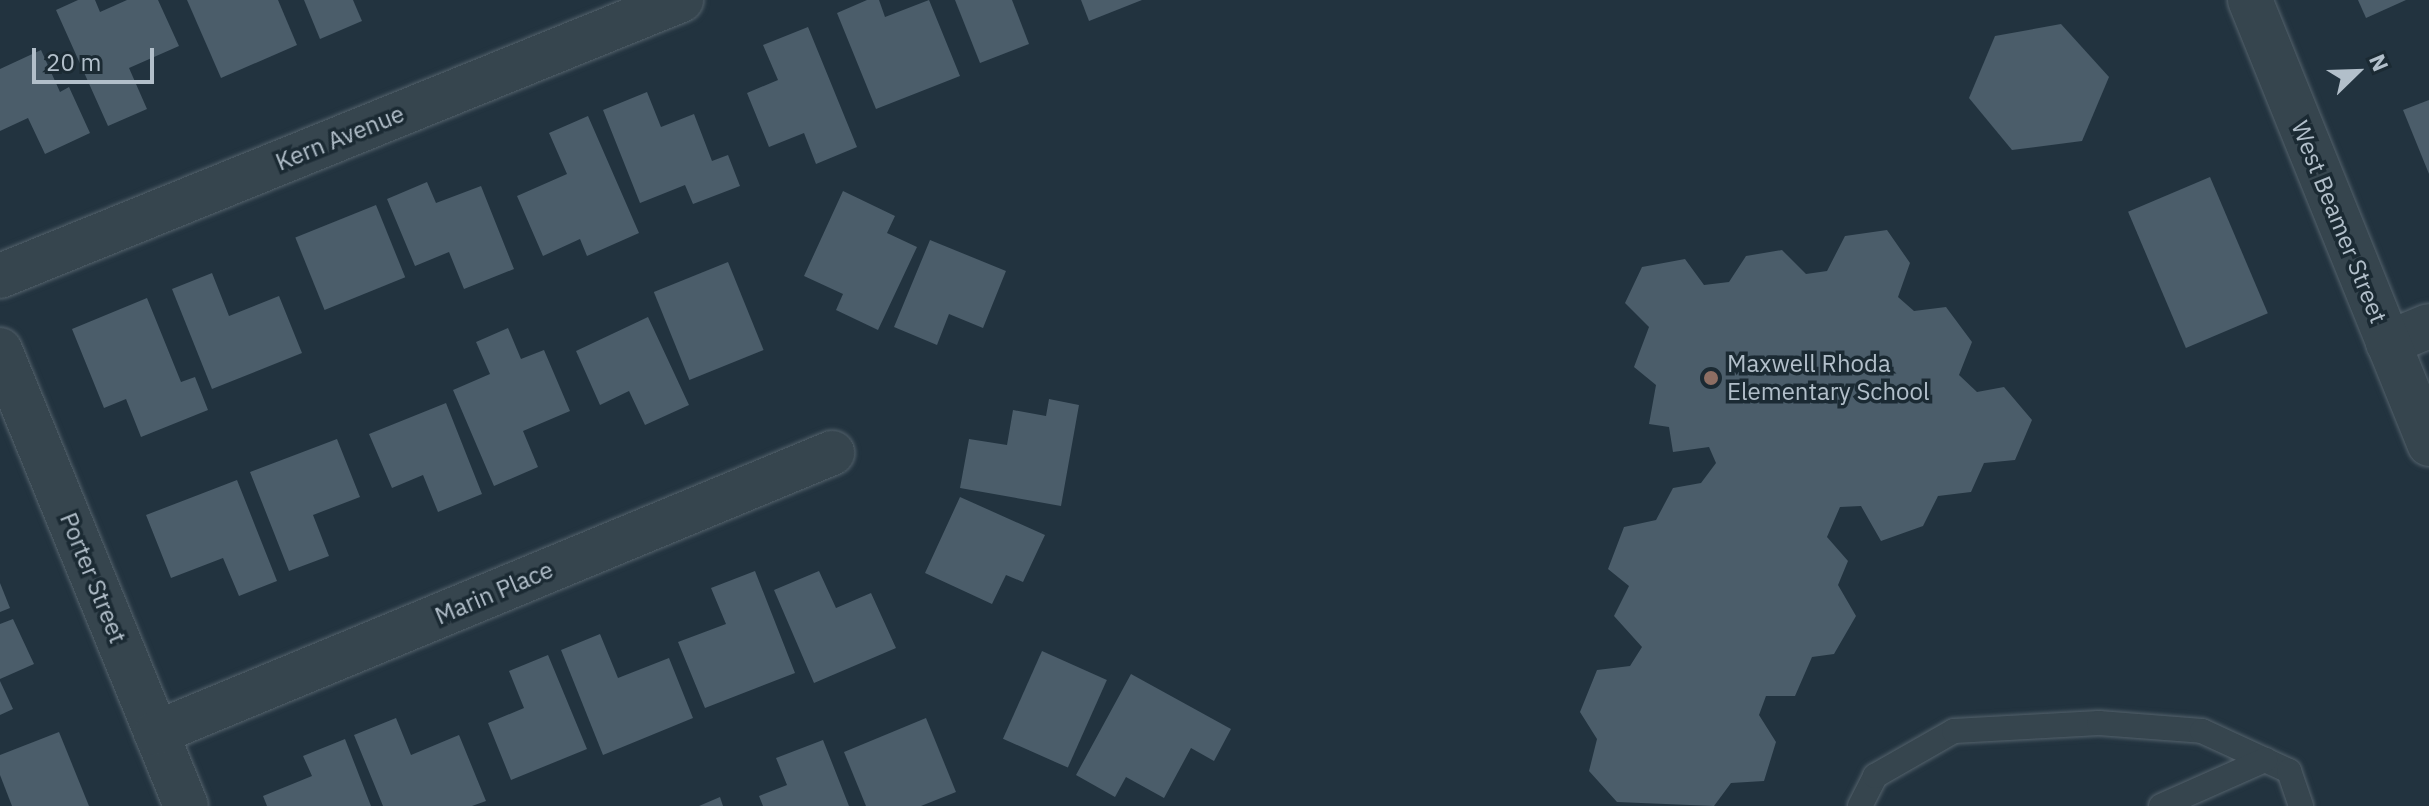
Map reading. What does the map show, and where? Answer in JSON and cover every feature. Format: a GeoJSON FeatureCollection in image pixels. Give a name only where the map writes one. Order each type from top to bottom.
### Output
{"type":"FeatureCollection","features":[{"type":"Feature","properties":{"kind":"street","name":"Kern Avenue"},"geometry":{"type":"LineString","coordinates":[[0,276],[681,0]]}},
{"type":"Feature","properties":{"kind":"street","name":"West Beamer Street"},"geometry":{"type":"LineString","coordinates":[[2250,0],[2429,444]]}},
{"type":"Feature","properties":{"kind":"street"},"geometry":{"type":"LineString","coordinates":[[2388,343],[2429,326]]}},
{"type":"Feature","properties":{"kind":"street","name":"Porter Street"},"geometry":{"type":"LineString","coordinates":[[0,350],[186,806]]}},
{"type":"Feature","properties":{"kind":"street","name":"Marin Place"},"geometry":{"type":"LineString","coordinates":[[156,733],[832,453]]}},
{"type":"Feature","properties":{"kind":"lane"},"geometry":{"type":"LineString","coordinates":[[1860,806],[1875,776],[1954,731],[2099,723],[2202,731],[2289,771],[2301,806]]}},
{"type":"Feature","properties":{"kind":"lane"},"geometry":{"type":"LineString","coordinates":[[2161,806],[2265,760]]}},
{"type":"Feature","properties":{"kind":"building"},"geometry":{"type":"Polygon","coordinates":[[[78,0],[95,0],[100,12],[127,0],[158,0],[179,46],[129,68],[147,109],[108,126],[56,10],[78,0]]]}},
{"type":"Feature","properties":{"kind":"building"},"geometry":{"type":"Polygon","coordinates":[[[187,0],[278,0],[297,45],[221,78],[187,0]]]}},
{"type":"Feature","properties":{"kind":"building"},"geometry":{"type":"Polygon","coordinates":[[[304,0],[353,0],[362,21],[320,39],[304,0]]]}},
{"type":"Feature","properties":{"kind":"building"},"geometry":{"type":"Polygon","coordinates":[[[867,0],[879,0],[885,17],[929,0],[960,76],[876,109],[837,13],[867,0]]]}},
{"type":"Feature","properties":{"kind":"building"},"geometry":{"type":"Polygon","coordinates":[[[955,0],[1012,0],[1029,44],[980,63],[955,0]]]}},
{"type":"Feature","properties":{"kind":"building"},"geometry":{"type":"Polygon","coordinates":[[[1081,0],[1142,0],[1089,21],[1081,0]]]}},
{"type":"Feature","properties":{"kind":"building"},"geometry":{"type":"Polygon","coordinates":[[[2358,0],[2406,0],[2366,18],[2358,0]]]}},
{"type":"Feature","properties":{"kind":"building"},"geometry":{"type":"Polygon","coordinates":[[[2061,24],[2109,77],[2082,141],[2012,150],[1969,98],[1995,36],[2061,24]]]}},
{"type":"Feature","properties":{"kind":"building"},"geometry":{"type":"Polygon","coordinates":[[[808,27],[857,147],[816,164],[804,133],[769,147],[747,93],[778,80],[763,45],[808,27]]]}},
{"type":"Feature","properties":{"kind":"building"},"geometry":{"type":"Polygon","coordinates":[[[41,50],[60,92],[69,87],[90,133],[45,154],[28,118],[0,131],[0,69],[41,50]]]}},
{"type":"Feature","properties":{"kind":"building"},"geometry":{"type":"Polygon","coordinates":[[[647,92],[661,127],[694,114],[712,161],[728,155],[740,186],[693,204],[685,185],[640,203],[603,110],[647,92]]]}},
{"type":"Feature","properties":{"kind":"building"},"geometry":{"type":"Polygon","coordinates":[[[2429,100],[2429,174],[2403,110],[2429,100]]]}},
{"type":"Feature","properties":{"kind":"building"},"geometry":{"type":"Polygon","coordinates":[[[588,116],[639,233],[587,256],[580,239],[543,256],[517,196],[567,174],[549,133],[588,116]]]}},
{"type":"Feature","properties":{"kind":"building"},"geometry":{"type":"Polygon","coordinates":[[[2210,177],[2268,313],[2186,348],[2128,212],[2210,177]]]}},
{"type":"Feature","properties":{"kind":"building"},"geometry":{"type":"Polygon","coordinates":[[[427,182],[436,203],[481,186],[514,269],[464,289],[449,252],[415,266],[387,199],[427,182]]]}},
{"type":"Feature","properties":{"kind":"building"},"geometry":{"type":"Polygon","coordinates":[[[843,191],[895,216],[887,233],[917,247],[878,330],[836,310],[843,294],[804,276],[843,191]]]}},
{"type":"Feature","properties":{"kind":"building"},"geometry":{"type":"Polygon","coordinates":[[[376,205],[405,277],[325,310],[295,238],[376,205]]]}},
{"type":"Feature","properties":{"kind":"building","name":"Maxwell Rhoda Elementary School"},"geometry":{"type":"Polygon","coordinates":[[[1887,230],[1910,263],[1898,297],[1914,311],[1946,307],[1972,342],[1959,375],[1977,392],[2004,387],[2032,420],[2015,460],[1984,463],[1971,492],[1938,496],[1923,526],[1881,541],[1861,506],[1840,507],[1827,537],[1848,561],[1838,585],[1856,616],[1834,654],[1812,657],[1795,696],[1766,696],[1759,715],[1776,742],[1764,781],[1731,783],[1714,806],[1617,802],[1589,771],[1597,739],[1580,712],[1597,670],[1630,666],[1642,647],[1614,616],[1629,586],[1608,569],[1624,527],[1656,520],[1673,488],[1701,483],[1716,463],[1709,447],[1673,452],[1669,427],[1649,424],[1656,385],[1634,367],[1649,327],[1625,303],[1642,267],[1685,259],[1704,285],[1729,282],[1746,256],[1782,250],[1806,274],[1827,271],[1845,236],[1887,230]]]}},
{"type":"Feature","properties":{"kind":"building"},"geometry":{"type":"Polygon","coordinates":[[[930,240],[1006,271],[983,328],[949,314],[937,345],[894,327],[930,240]]]}},
{"type":"Feature","properties":{"kind":"building"},"geometry":{"type":"Polygon","coordinates":[[[728,262],[764,350],[689,380],[654,292],[728,262]]]}},
{"type":"Feature","properties":{"kind":"building"},"geometry":{"type":"Polygon","coordinates":[[[212,273],[229,316],[279,296],[302,353],[212,389],[172,289],[212,273]]]}},
{"type":"Feature","properties":{"kind":"building"},"geometry":{"type":"Polygon","coordinates":[[[147,298],[181,382],[195,377],[208,410],[141,437],[126,399],[104,408],[72,329],[147,298]]]}},
{"type":"Feature","properties":{"kind":"building"},"geometry":{"type":"Polygon","coordinates":[[[648,317],[689,405],[645,425],[629,391],[600,405],[576,351],[648,317]]]}},
{"type":"Feature","properties":{"kind":"building"},"geometry":{"type":"Polygon","coordinates":[[[508,328],[521,359],[544,350],[570,411],[523,431],[538,467],[494,486],[453,390],[490,374],[476,342],[508,328]]]}},
{"type":"Feature","properties":{"kind":"building"},"geometry":{"type":"Polygon","coordinates":[[[1049,399],[1079,405],[1061,506],[960,488],[969,439],[1007,445],[1013,410],[1046,416],[1049,399]]]}},
{"type":"Feature","properties":{"kind":"building"},"geometry":{"type":"Polygon","coordinates":[[[446,403],[482,494],[438,512],[423,475],[392,488],[369,434],[446,403]]]}},
{"type":"Feature","properties":{"kind":"building"},"geometry":{"type":"Polygon","coordinates":[[[337,439],[360,497],[313,515],[329,556],[289,571],[250,472],[337,439]]]}},
{"type":"Feature","properties":{"kind":"building"},"geometry":{"type":"Polygon","coordinates":[[[237,480],[277,581],[239,596],[223,558],[171,578],[146,515],[237,480]]]}},
{"type":"Feature","properties":{"kind":"building"},"geometry":{"type":"Polygon","coordinates":[[[960,497],[1045,535],[1023,582],[1006,575],[992,604],[925,573],[960,497]]]}},
{"type":"Feature","properties":{"kind":"building"},"geometry":{"type":"Polygon","coordinates":[[[755,571],[795,673],[705,708],[678,642],[726,624],[711,588],[755,571]]]}},
{"type":"Feature","properties":{"kind":"building"},"geometry":{"type":"Polygon","coordinates":[[[819,571],[836,608],[871,593],[896,648],[814,683],[774,590],[819,571]]]}},
{"type":"Feature","properties":{"kind":"building"},"geometry":{"type":"Polygon","coordinates":[[[0,583],[10,608],[0,612],[0,583]]]}},
{"type":"Feature","properties":{"kind":"building"},"geometry":{"type":"Polygon","coordinates":[[[13,619],[34,664],[0,679],[0,624],[13,619]]]}},
{"type":"Feature","properties":{"kind":"building"},"geometry":{"type":"Polygon","coordinates":[[[600,634],[618,678],[669,658],[693,718],[603,755],[561,650],[600,634]]]}},
{"type":"Feature","properties":{"kind":"building"},"geometry":{"type":"Polygon","coordinates":[[[1042,651],[1107,680],[1068,768],[1003,739],[1042,651]]]}},
{"type":"Feature","properties":{"kind":"building"},"geometry":{"type":"Polygon","coordinates":[[[548,655],[587,749],[511,780],[488,723],[524,708],[509,671],[548,655]]]}},
{"type":"Feature","properties":{"kind":"building"},"geometry":{"type":"Polygon","coordinates":[[[1131,674],[1231,729],[1214,761],[1191,748],[1164,798],[1126,777],[1115,797],[1076,775],[1131,674]]]}},
{"type":"Feature","properties":{"kind":"building"},"geometry":{"type":"Polygon","coordinates":[[[0,681],[13,709],[0,715],[0,681]]]}},
{"type":"Feature","properties":{"kind":"building"},"geometry":{"type":"Polygon","coordinates":[[[396,718],[411,755],[459,735],[486,801],[472,806],[383,806],[354,735],[396,718]]]}},
{"type":"Feature","properties":{"kind":"building"},"geometry":{"type":"Polygon","coordinates":[[[926,718],[956,792],[921,806],[866,806],[844,752],[926,718]]]}},
{"type":"Feature","properties":{"kind":"building"},"geometry":{"type":"Polygon","coordinates":[[[59,732],[89,806],[12,806],[0,775],[0,755],[59,732]]]}},
{"type":"Feature","properties":{"kind":"building"},"geometry":{"type":"Polygon","coordinates":[[[345,739],[371,806],[267,806],[263,796],[312,776],[303,756],[345,739]]]}},
{"type":"Feature","properties":{"kind":"building"},"geometry":{"type":"Polygon","coordinates":[[[823,740],[849,806],[763,806],[759,796],[787,785],[776,758],[823,740]]]}},
{"type":"Feature","properties":{"kind":"building"},"geometry":{"type":"Polygon","coordinates":[[[720,797],[723,806],[699,806],[720,797]]]}},
{"type":"Feature","properties":{"kind":"place","name":"Maxwell Rhoda Elementary School"},"geometry":{"type":"Point","coordinates":[1711,378]}}]}
